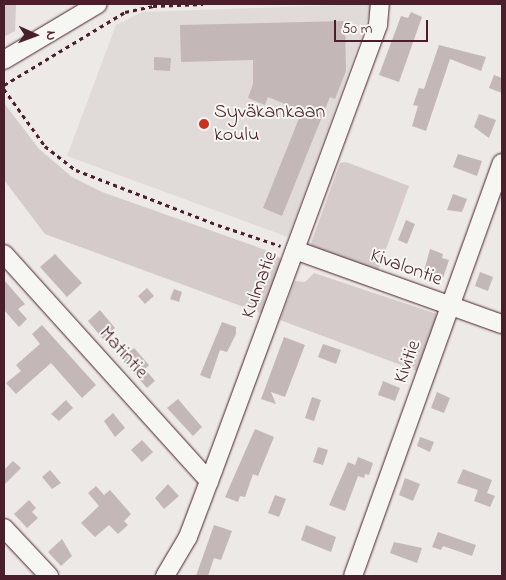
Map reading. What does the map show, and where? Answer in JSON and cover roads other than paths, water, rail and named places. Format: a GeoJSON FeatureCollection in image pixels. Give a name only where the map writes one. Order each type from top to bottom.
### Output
{"type":"FeatureCollection","features":[{"type":"Feature","properties":{"kind":"street"},"geometry":{"type":"LineString","coordinates":[[4,60],[98,4]]}},
{"type":"Feature","properties":{"kind":"street","name":"Kulmatie"},"geometry":{"type":"LineString","coordinates":[[165,576],[188,537],[378,25],[380,4]]}},
{"type":"Feature","properties":{"kind":"street","name":"Kivitie"},"geometry":{"type":"LineString","coordinates":[[353,576],[502,163]]}},
{"type":"Feature","properties":{"kind":"street","name":"Kivalontie"},"geometry":{"type":"LineString","coordinates":[[295,250],[502,324]]}},
{"type":"Feature","properties":{"kind":"street","name":"Matintie"},"geometry":{"type":"LineString","coordinates":[[4,254],[209,481]]}},
{"type":"Feature","properties":{"kind":"street"},"geometry":{"type":"LineString","coordinates":[[4,528],[49,576]]}},
{"type":"Feature","properties":{"kind":"place","name":"Syväkankaan koulu"},"geometry":{"type":"Point","coordinates":[204,124]}}]}
